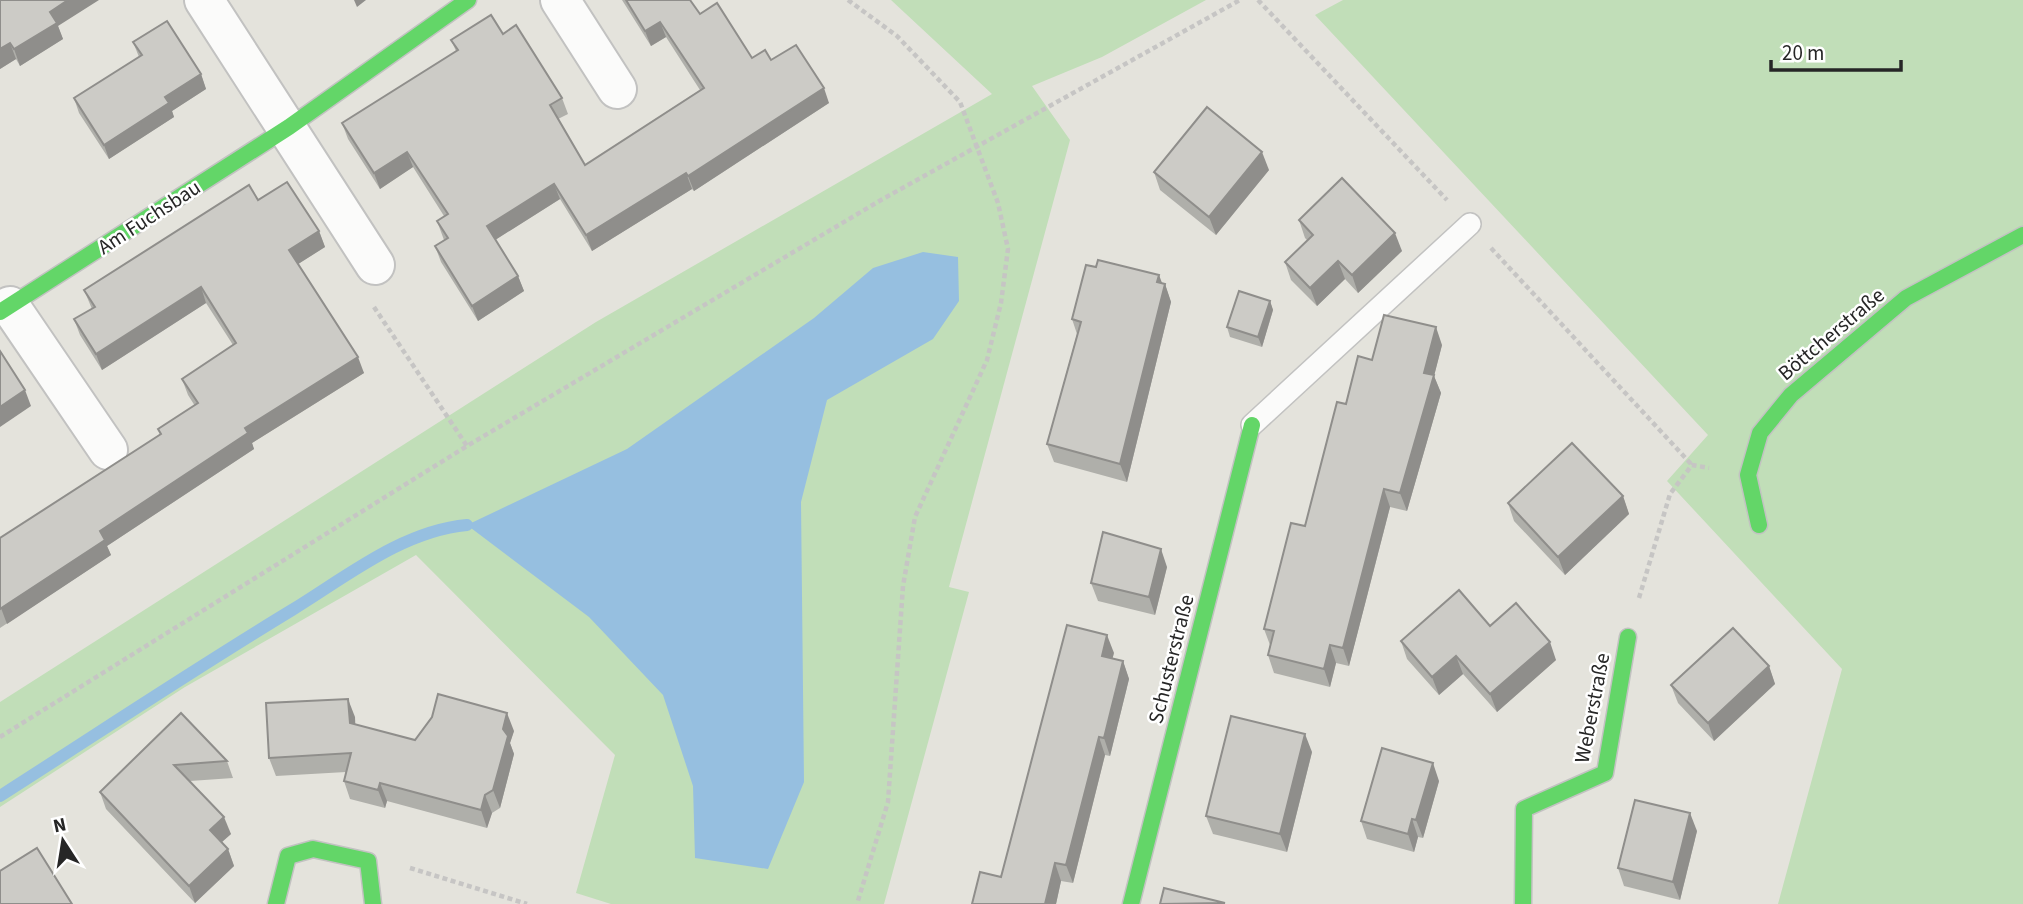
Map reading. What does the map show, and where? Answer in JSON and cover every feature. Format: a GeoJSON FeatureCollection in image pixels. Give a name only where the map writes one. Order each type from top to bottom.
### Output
{"type":"FeatureCollection","features":[{"type":"Feature","properties":{"kind":"street"},"geometry":{"type":"LineString","coordinates":[[204,0],[289,127],[375,265]]}},
{"type":"Feature","properties":{"kind":"street","name":"Am Fuchsbau"},"geometry":{"type":"LineString","coordinates":[[108,450],[5,309],[289,127],[468,0]]}},
{"type":"Feature","properties":{"kind":"street"},"geometry":{"type":"LineString","coordinates":[[561,0],[617,89]]}},
{"type":"Feature","properties":{"kind":"street","name":"Böttcherstraße"},"geometry":{"type":"LineString","coordinates":[[1759,525],[1748,475],[1760,433],[1791,395],[1906,298],[2023,235]]}},
{"type":"Feature","properties":{"kind":"street","name":"Schusterstraße"},"geometry":{"type":"LineString","coordinates":[[1131,904],[1252,425]]}},
{"type":"Feature","properties":{"kind":"street","name":"Weberstraße"},"geometry":{"type":"LineString","coordinates":[[1523,904],[1524,809],[1605,773],[1628,637]]}},
{"type":"Feature","properties":{"kind":"street"},"geometry":{"type":"LineString","coordinates":[[276,904],[288,856],[313,849],[368,861],[373,904]]}},
{"type":"Feature","properties":{"kind":"lane"},"geometry":{"type":"LineString","coordinates":[[1252,425],[1470,225]]}},
{"type":"Feature","properties":{"kind":"path"},"geometry":{"type":"LineString","coordinates":[[848,0],[897,36],[960,102],[998,203],[1008,249],[1001,303],[987,360],[915,517],[903,586],[888,802],[857,904]]}},
{"type":"Feature","properties":{"kind":"path"},"geometry":{"type":"LineString","coordinates":[[0,737],[467,446],[976,145],[1240,0]]}},
{"type":"Feature","properties":{"kind":"path"},"geometry":{"type":"LineString","coordinates":[[375,265],[366,294],[467,446]]}},
{"type":"Feature","properties":{"kind":"path"},"geometry":{"type":"LineString","coordinates":[[1628,637],[1670,494]]}},
{"type":"Feature","properties":{"kind":"path"},"geometry":{"type":"LineString","coordinates":[[368,861],[399,865],[527,904]]}},
{"type":"Feature","properties":{"kind":"green space"},"geometry":{"type":"Polygon","coordinates":[[[891,0],[1206,0],[1102,57],[1032,86],[1070,140],[949,587],[969,592],[884,904],[611,904],[576,893],[615,755],[416,555],[185,687],[0,807],[0,702],[596,322],[992,94],[891,0]]]}},
{"type":"Feature","properties":{"kind":"green space"},"geometry":{"type":"Polygon","coordinates":[[[1343,0],[2023,0],[2023,904],[1778,904],[1842,669],[1667,481],[1708,435],[1315,15],[1343,0]]]}},
{"type":"Feature","properties":{"kind":"water"},"geometry":{"type":"Polygon","coordinates":[[[923,252],[958,257],[959,301],[933,339],[827,400],[801,502],[804,782],[768,869],[695,858],[693,786],[663,695],[589,617],[467,525],[627,449],[814,318],[873,268],[923,252]]]}},
{"type":"Feature","properties":{"kind":"building"},"geometry":{"type":"Polygon","coordinates":[[[0,0],[68,0],[50,12],[57,23],[14,49],[10,43],[0,49],[0,0]]]}},
{"type":"Feature","properties":{"kind":"building"},"geometry":{"type":"Polygon","coordinates":[[[626,0],[690,0],[700,14],[717,3],[752,58],[765,50],[771,60],[796,45],[824,88],[688,176],[686,173],[586,235],[554,184],[487,226],[518,276],[472,306],[435,246],[448,238],[437,221],[448,214],[407,152],[374,173],[342,123],[458,50],[451,40],[491,15],[503,34],[516,25],[562,98],[550,105],[585,165],[704,88],[660,22],[645,31],[626,0]]]}},
{"type":"Feature","properties":{"kind":"building"},"geometry":{"type":"Polygon","coordinates":[[[167,21],[201,74],[165,97],[169,103],[104,145],[74,98],[142,55],[133,42],[167,21]]]}},
{"type":"Feature","properties":{"kind":"building"},"geometry":{"type":"Polygon","coordinates":[[[1207,107],[1262,152],[1209,217],[1154,172],[1207,107]]]}},
{"type":"Feature","properties":{"kind":"building"},"geometry":{"type":"Polygon","coordinates":[[[1342,178],[1395,233],[1352,275],[1338,261],[1310,288],[1285,262],[1313,235],[1299,220],[1342,178]]]}},
{"type":"Feature","properties":{"kind":"building"},"geometry":{"type":"Polygon","coordinates":[[[287,182],[319,231],[289,250],[358,357],[245,428],[248,433],[100,531],[105,540],[0,609],[0,538],[161,434],[158,429],[198,403],[182,379],[236,343],[201,287],[96,354],[74,319],[95,307],[84,290],[249,185],[258,200],[287,182]]]}},
{"type":"Feature","properties":{"kind":"building"},"geometry":{"type":"Polygon","coordinates":[[[1098,260],[1159,275],[1157,282],[1165,284],[1120,464],[1047,444],[1081,322],[1072,319],[1086,265],[1096,267],[1098,260]]]}},
{"type":"Feature","properties":{"kind":"building"},"geometry":{"type":"Polygon","coordinates":[[[1239,291],[1270,301],[1258,337],[1227,327],[1239,291]]]}},
{"type":"Feature","properties":{"kind":"building"},"geometry":{"type":"Polygon","coordinates":[[[1384,315],[1436,327],[1424,373],[1434,375],[1400,493],[1384,489],[1343,648],[1330,645],[1324,669],[1268,655],[1274,631],[1264,629],[1291,523],[1305,526],[1337,402],[1346,404],[1358,356],[1372,360],[1384,315]]]}},
{"type":"Feature","properties":{"kind":"building"},"geometry":{"type":"Polygon","coordinates":[[[0,351],[25,390],[0,407],[0,351]]]}},
{"type":"Feature","properties":{"kind":"building"},"geometry":{"type":"Polygon","coordinates":[[[1572,443],[1623,496],[1558,557],[1508,503],[1572,443]]]}},
{"type":"Feature","properties":{"kind":"building"},"geometry":{"type":"Polygon","coordinates":[[[1103,532],[1161,549],[1149,597],[1091,583],[1103,532]]]}},
{"type":"Feature","properties":{"kind":"building"},"geometry":{"type":"Polygon","coordinates":[[[1459,590],[1490,626],[1516,603],[1550,642],[1490,694],[1456,656],[1432,677],[1401,641],[1459,590]]]}},
{"type":"Feature","properties":{"kind":"building"},"geometry":{"type":"Polygon","coordinates":[[[1067,625],[1107,635],[1102,656],[1123,661],[1104,738],[1099,737],[1066,865],[1055,863],[1045,904],[972,904],[980,872],[1001,877],[1067,625]]]}},
{"type":"Feature","properties":{"kind":"building"},"geometry":{"type":"Polygon","coordinates":[[[1733,628],[1769,666],[1708,723],[1671,685],[1733,628]]]}},
{"type":"Feature","properties":{"kind":"building"},"geometry":{"type":"Polygon","coordinates":[[[438,694],[507,713],[503,729],[508,736],[493,790],[485,795],[481,810],[380,783],[378,790],[344,781],[351,753],[269,758],[266,703],[348,699],[350,723],[415,740],[432,717],[438,694]]]}},
{"type":"Feature","properties":{"kind":"building"},"geometry":{"type":"Polygon","coordinates":[[[181,713],[227,761],[174,765],[224,817],[210,830],[228,849],[189,886],[100,792],[181,713]]]}},
{"type":"Feature","properties":{"kind":"building"},"geometry":{"type":"Polygon","coordinates":[[[1231,716],[1305,734],[1280,834],[1206,816],[1231,716]]]}},
{"type":"Feature","properties":{"kind":"building"},"geometry":{"type":"Polygon","coordinates":[[[1382,748],[1433,763],[1416,820],[1412,819],[1408,834],[1361,821],[1382,748]]]}},
{"type":"Feature","properties":{"kind":"building"},"geometry":{"type":"Polygon","coordinates":[[[1635,800],[1690,813],[1673,882],[1618,868],[1635,800]]]}},
{"type":"Feature","properties":{"kind":"building"},"geometry":{"type":"Polygon","coordinates":[[[37,848],[72,904],[0,904],[0,871],[37,848]]]}},
{"type":"Feature","properties":{"kind":"building"},"geometry":{"type":"Polygon","coordinates":[[[1164,888],[1225,903],[1160,904],[1164,888]]]}},
{"type":"Feature","properties":{"kind":"waterway"},"geometry":{"type":"LineString","coordinates":[[0,796],[375,557],[420,536],[467,525]]}},
{"type":"Feature","properties":{"kind":"traffic: fast"},"geometry":{"type":"LineString","coordinates":[[0,312],[289,127],[468,0]]}},
{"type":"Feature","properties":{"kind":"traffic: fast"},"geometry":{"type":"LineString","coordinates":[[1759,525],[1748,475],[1760,433],[1791,395],[1906,298],[2023,235]]}},
{"type":"Feature","properties":{"kind":"traffic: fast"},"geometry":{"type":"LineString","coordinates":[[1131,904],[1252,425]]}},
{"type":"Feature","properties":{"kind":"traffic: fast"},"geometry":{"type":"LineString","coordinates":[[1523,904],[1524,809],[1605,773],[1628,637]]}},
{"type":"Feature","properties":{"kind":"traffic: fast"},"geometry":{"type":"LineString","coordinates":[[276,904],[288,856],[313,849],[368,861],[373,904]]}}]}
